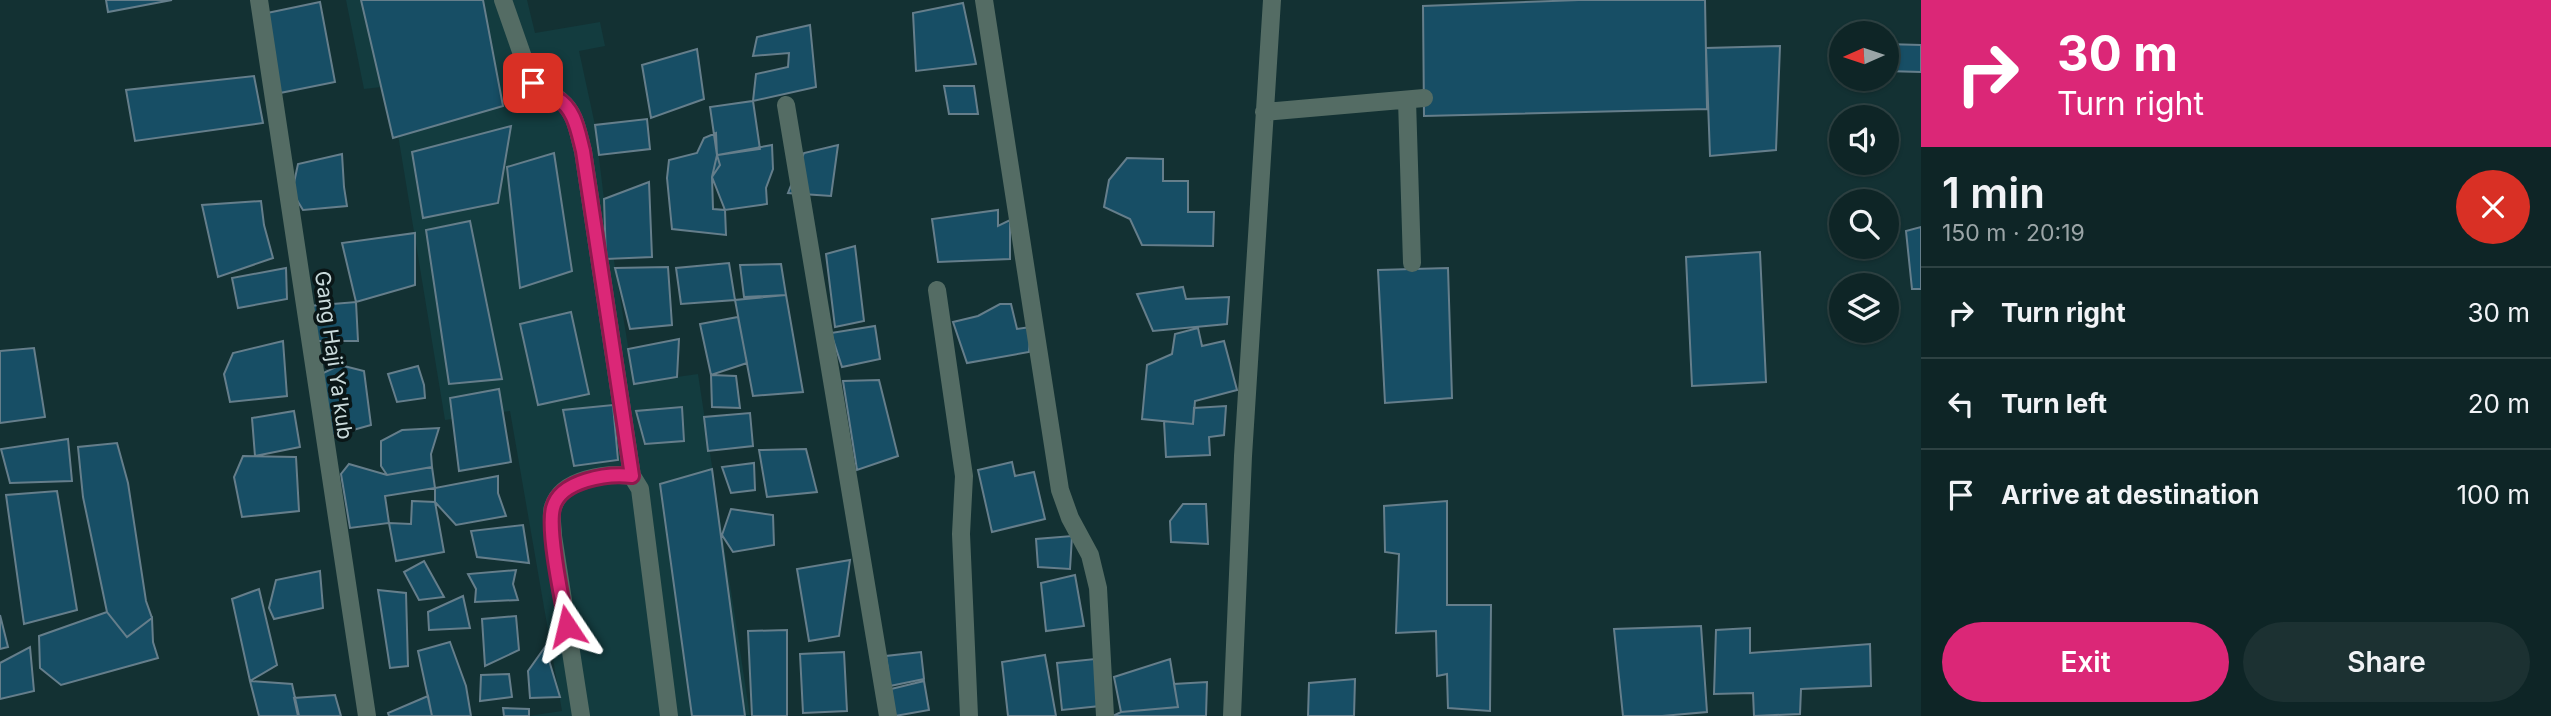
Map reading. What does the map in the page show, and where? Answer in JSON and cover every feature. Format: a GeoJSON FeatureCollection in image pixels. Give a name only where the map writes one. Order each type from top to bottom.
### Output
{"type":"FeatureCollection","features":[{"type":"Feature","properties":{"kind":"street","name":"Gang Haji Ya'kub"},"geometry":{"type":"LineString","coordinates":[[259,0],[367,716]]}},
{"type":"Feature","properties":{"kind":"street"},"geometry":{"type":"LineString","coordinates":[[503,0],[533,83],[559,99],[570,110],[583,151],[632,476],[640,489],[669,716]]}},
{"type":"Feature","properties":{"kind":"street"},"geometry":{"type":"LineString","coordinates":[[984,0],[1060,490],[1070,518],[1090,555],[1098,588],[1105,716]]}},
{"type":"Feature","properties":{"kind":"street"},"geometry":{"type":"LineString","coordinates":[[1232,716],[1243,456],[1272,0]]}},
{"type":"Feature","properties":{"kind":"street"},"geometry":{"type":"LineString","coordinates":[[1264,112],[1416,99],[1412,263]]}},
{"type":"Feature","properties":{"kind":"street"},"geometry":{"type":"LineString","coordinates":[[786,105],[888,716]]}},
{"type":"Feature","properties":{"kind":"street"},"geometry":{"type":"LineString","coordinates":[[937,290],[964,476],[961,534],[969,716]]}},
{"type":"Feature","properties":{"kind":"street"},"geometry":{"type":"LineString","coordinates":[[581,716],[553,536],[553,507],[564,490],[589,479],[614,474],[632,476]]}},
{"type":"Feature","properties":{"kind":"shaded area"},"geometry":{"type":"Polygon","coordinates":[[[346,0],[527,0],[535,33],[600,22],[605,46],[579,51],[595,125],[604,199],[634,383],[698,374],[750,716],[528,716],[562,711],[510,411],[445,420],[390,86],[364,89],[346,0]]]}},
{"type":"Feature","properties":{"kind":"building"},"geometry":{"type":"Polygon","coordinates":[[[106,0],[172,0],[108,12],[106,0]]]}},
{"type":"Feature","properties":{"kind":"building"},"geometry":{"type":"Polygon","coordinates":[[[361,0],[483,0],[503,106],[393,138],[361,0]]]}},
{"type":"Feature","properties":{"kind":"building"},"geometry":{"type":"Polygon","coordinates":[[[1579,0],[1705,0],[1707,109],[1424,116],[1423,6],[1579,0]]]}},
{"type":"Feature","properties":{"kind":"building"},"geometry":{"type":"Polygon","coordinates":[[[320,2],[335,82],[280,93],[267,13],[320,2]]]}},
{"type":"Feature","properties":{"kind":"building"},"geometry":{"type":"Polygon","coordinates":[[[963,3],[976,64],[916,71],[913,13],[963,3]]]}},
{"type":"Feature","properties":{"kind":"building"},"geometry":{"type":"Polygon","coordinates":[[[810,25],[816,87],[753,101],[756,74],[788,67],[789,53],[753,56],[757,37],[810,25]]]}},
{"type":"Feature","properties":{"kind":"building"},"geometry":{"type":"Polygon","coordinates":[[[1899,44],[1921,45],[1921,72],[1899,71],[1899,44]]]}},
{"type":"Feature","properties":{"kind":"building"},"geometry":{"type":"Polygon","coordinates":[[[1780,46],[1776,150],[1710,156],[1706,48],[1780,46]]]}},
{"type":"Feature","properties":{"kind":"building"},"geometry":{"type":"Polygon","coordinates":[[[697,49],[704,99],[651,118],[642,65],[697,49]]]}},
{"type":"Feature","properties":{"kind":"building"},"geometry":{"type":"Polygon","coordinates":[[[254,76],[263,123],[135,141],[126,90],[254,76]]]}},
{"type":"Feature","properties":{"kind":"building"},"geometry":{"type":"Polygon","coordinates":[[[944,86],[974,86],[978,114],[949,114],[944,86]]]}},
{"type":"Feature","properties":{"kind":"building"},"geometry":{"type":"Polygon","coordinates":[[[753,101],[760,149],[717,155],[710,107],[753,101]]]}},
{"type":"Feature","properties":{"kind":"building"},"geometry":{"type":"Polygon","coordinates":[[[647,119],[650,149],[599,155],[595,125],[647,119]]]}},
{"type":"Feature","properties":{"kind":"building"},"geometry":{"type":"Polygon","coordinates":[[[511,126],[498,203],[423,218],[412,152],[511,126]]]}},
{"type":"Feature","properties":{"kind":"building"},"geometry":{"type":"Polygon","coordinates":[[[716,133],[720,165],[712,177],[713,209],[725,210],[726,235],[672,229],[667,178],[669,160],[697,153],[704,138],[716,133]]]}},
{"type":"Feature","properties":{"kind":"building"},"geometry":{"type":"Polygon","coordinates":[[[772,145],[773,169],[766,188],[767,204],[725,210],[712,177],[717,155],[772,145]]]}},
{"type":"Feature","properties":{"kind":"building"},"geometry":{"type":"Polygon","coordinates":[[[838,145],[831,196],[788,193],[804,153],[838,145]]]}},
{"type":"Feature","properties":{"kind":"building"},"geometry":{"type":"Polygon","coordinates":[[[554,153],[572,271],[520,288],[507,167],[554,153]]]}},
{"type":"Feature","properties":{"kind":"building"},"geometry":{"type":"Polygon","coordinates":[[[342,154],[347,206],[303,210],[292,192],[298,164],[342,154]]]}},
{"type":"Feature","properties":{"kind":"building"},"geometry":{"type":"Polygon","coordinates":[[[1127,158],[1163,159],[1163,181],[1188,181],[1188,212],[1214,212],[1213,246],[1142,245],[1130,219],[1104,207],[1109,180],[1127,158]]]}},
{"type":"Feature","properties":{"kind":"building"},"geometry":{"type":"Polygon","coordinates":[[[649,182],[652,257],[606,259],[604,199],[649,182]]]}},
{"type":"Feature","properties":{"kind":"building"},"geometry":{"type":"Polygon","coordinates":[[[261,201],[273,258],[218,277],[202,205],[261,201]]]}},
{"type":"Feature","properties":{"kind":"building"},"geometry":{"type":"Polygon","coordinates":[[[998,210],[998,226],[1010,220],[1010,259],[938,262],[932,219],[998,210]]]}},
{"type":"Feature","properties":{"kind":"building"},"geometry":{"type":"Polygon","coordinates":[[[470,221],[502,379],[449,384],[426,230],[470,221]]]}},
{"type":"Feature","properties":{"kind":"building"},"geometry":{"type":"Polygon","coordinates":[[[1921,227],[1921,289],[1912,289],[1906,231],[1921,227]]]}},
{"type":"Feature","properties":{"kind":"building"},"geometry":{"type":"Polygon","coordinates":[[[415,233],[415,285],[356,302],[342,243],[415,233]]]}},
{"type":"Feature","properties":{"kind":"building"},"geometry":{"type":"Polygon","coordinates":[[[855,246],[864,321],[835,327],[826,254],[855,246]]]}},
{"type":"Feature","properties":{"kind":"building"},"geometry":{"type":"Polygon","coordinates":[[[1760,252],[1766,382],[1692,386],[1686,257],[1760,252]]]}},
{"type":"Feature","properties":{"kind":"building"},"geometry":{"type":"Polygon","coordinates":[[[729,263],[735,300],[681,304],[676,268],[729,263]]]}},
{"type":"Feature","properties":{"kind":"building"},"geometry":{"type":"Polygon","coordinates":[[[781,264],[786,295],[744,297],[740,265],[781,264]]]}},
{"type":"Feature","properties":{"kind":"building"},"geometry":{"type":"Polygon","coordinates":[[[668,267],[672,325],[630,329],[615,268],[668,267]]]}},
{"type":"Feature","properties":{"kind":"building"},"geometry":{"type":"Polygon","coordinates":[[[286,268],[287,299],[238,308],[232,278],[286,268]]]}},
{"type":"Feature","properties":{"kind":"building"},"geometry":{"type":"Polygon","coordinates":[[[1448,268],[1452,398],[1385,403],[1378,270],[1448,268]]]}},
{"type":"Feature","properties":{"kind":"building"},"geometry":{"type":"Polygon","coordinates":[[[1183,287],[1186,299],[1229,297],[1227,324],[1153,331],[1137,294],[1183,287]]]}},
{"type":"Feature","properties":{"kind":"building"},"geometry":{"type":"Polygon","coordinates":[[[786,295],[803,392],[753,396],[735,300],[786,295]]]}},
{"type":"Feature","properties":{"kind":"building"},"geometry":{"type":"Polygon","coordinates":[[[356,302],[358,341],[317,341],[309,306],[356,302]]]}},
{"type":"Feature","properties":{"kind":"building"},"geometry":{"type":"Polygon","coordinates":[[[1000,304],[1011,304],[1017,329],[1031,327],[1029,352],[967,363],[953,322],[978,316],[1000,304]]]}},
{"type":"Feature","properties":{"kind":"building"},"geometry":{"type":"Polygon","coordinates":[[[571,312],[589,394],[538,405],[520,324],[571,312]]]}},
{"type":"Feature","properties":{"kind":"building"},"geometry":{"type":"Polygon","coordinates":[[[738,317],[747,363],[711,375],[700,324],[738,317]]]}},
{"type":"Feature","properties":{"kind":"building"},"geometry":{"type":"Polygon","coordinates":[[[875,326],[880,359],[842,367],[831,333],[875,326]]]}},
{"type":"Feature","properties":{"kind":"building"},"geometry":{"type":"Polygon","coordinates":[[[1198,328],[1202,346],[1224,341],[1237,390],[1195,401],[1193,424],[1142,419],[1147,365],[1172,354],[1175,334],[1198,328]]]}},
{"type":"Feature","properties":{"kind":"building"},"geometry":{"type":"Polygon","coordinates":[[[679,339],[677,377],[634,384],[628,349],[679,339]]]}},
{"type":"Feature","properties":{"kind":"building"},"geometry":{"type":"Polygon","coordinates":[[[283,341],[287,396],[230,402],[224,374],[233,353],[283,341]]]}},
{"type":"Feature","properties":{"kind":"building"},"geometry":{"type":"Polygon","coordinates":[[[34,348],[45,417],[0,423],[0,351],[34,348]]]}},
{"type":"Feature","properties":{"kind":"building"},"geometry":{"type":"Polygon","coordinates":[[[340,365],[364,371],[371,425],[328,437],[319,375],[340,365]]]}},
{"type":"Feature","properties":{"kind":"building"},"geometry":{"type":"Polygon","coordinates":[[[418,366],[425,398],[397,402],[388,374],[418,366]]]}},
{"type":"Feature","properties":{"kind":"building"},"geometry":{"type":"Polygon","coordinates":[[[711,375],[736,376],[740,408],[712,407],[711,375]]]}},
{"type":"Feature","properties":{"kind":"building"},"geometry":{"type":"Polygon","coordinates":[[[879,380],[898,456],[857,470],[843,381],[879,380]]]}},
{"type":"Feature","properties":{"kind":"building"},"geometry":{"type":"Polygon","coordinates":[[[499,389],[511,462],[459,471],[450,398],[499,389]]]}},
{"type":"Feature","properties":{"kind":"building"},"geometry":{"type":"Polygon","coordinates":[[[613,405],[618,460],[574,466],[563,410],[613,405]]]}},
{"type":"Feature","properties":{"kind":"building"},"geometry":{"type":"Polygon","coordinates":[[[1226,406],[1224,435],[1209,437],[1210,455],[1166,457],[1164,421],[1193,424],[1194,408],[1226,406]]]}},
{"type":"Feature","properties":{"kind":"building"},"geometry":{"type":"Polygon","coordinates":[[[682,407],[684,441],[645,444],[636,411],[682,407]]]}},
{"type":"Feature","properties":{"kind":"building"},"geometry":{"type":"Polygon","coordinates":[[[294,411],[300,447],[255,456],[252,418],[294,411]]]}},
{"type":"Feature","properties":{"kind":"building"},"geometry":{"type":"Polygon","coordinates":[[[750,413],[753,446],[708,451],[704,417],[750,413]]]}},
{"type":"Feature","properties":{"kind":"building"},"geometry":{"type":"Polygon","coordinates":[[[439,428],[431,454],[432,467],[387,475],[381,466],[381,441],[402,430],[439,428]]]}},
{"type":"Feature","properties":{"kind":"building"},"geometry":{"type":"Polygon","coordinates":[[[68,439],[72,481],[10,483],[1,449],[68,439]]]}},
{"type":"Feature","properties":{"kind":"building"},"geometry":{"type":"Polygon","coordinates":[[[117,443],[128,483],[146,601],[152,618],[127,637],[107,612],[83,497],[78,447],[117,443]]]}},
{"type":"Feature","properties":{"kind":"building"},"geometry":{"type":"Polygon","coordinates":[[[806,449],[817,492],[767,497],[759,450],[806,449]]]}},
{"type":"Feature","properties":{"kind":"building"},"geometry":{"type":"Polygon","coordinates":[[[243,456],[296,457],[299,511],[242,517],[234,477],[243,456]]]}},
{"type":"Feature","properties":{"kind":"building"},"geometry":{"type":"Polygon","coordinates":[[[1012,462],[1015,476],[1034,472],[1045,519],[992,532],[978,470],[1012,462]]]}},
{"type":"Feature","properties":{"kind":"building"},"geometry":{"type":"Polygon","coordinates":[[[754,463],[755,490],[731,493],[722,467],[754,463]]]}},
{"type":"Feature","properties":{"kind":"building"},"geometry":{"type":"Polygon","coordinates":[[[349,464],[387,475],[432,467],[435,488],[385,496],[389,523],[350,528],[341,474],[349,464]]]}},
{"type":"Feature","properties":{"kind":"building"},"geometry":{"type":"Polygon","coordinates":[[[712,469],[745,716],[692,716],[660,484],[712,469]]]}},
{"type":"Feature","properties":{"kind":"building"},"geometry":{"type":"Polygon","coordinates":[[[498,476],[498,493],[506,516],[456,525],[435,502],[435,488],[498,476]]]}},
{"type":"Feature","properties":{"kind":"building"},"geometry":{"type":"Polygon","coordinates":[[[57,491],[77,610],[24,624],[6,495],[57,491]]]}},
{"type":"Feature","properties":{"kind":"building"},"geometry":{"type":"Polygon","coordinates":[[[412,501],[435,502],[444,552],[396,561],[389,523],[411,524],[412,501]]]}},
{"type":"Feature","properties":{"kind":"building"},"geometry":{"type":"Polygon","coordinates":[[[1447,501],[1447,605],[1491,605],[1490,711],[1448,708],[1447,674],[1437,676],[1436,631],[1396,633],[1399,554],[1385,552],[1384,506],[1447,501]]]}},
{"type":"Feature","properties":{"kind":"building"},"geometry":{"type":"Polygon","coordinates":[[[1183,504],[1206,504],[1208,544],[1171,542],[1170,521],[1183,504]]]}},
{"type":"Feature","properties":{"kind":"building"},"geometry":{"type":"Polygon","coordinates":[[[731,509],[773,515],[774,545],[733,552],[722,535],[731,509]]]}},
{"type":"Feature","properties":{"kind":"building"},"geometry":{"type":"Polygon","coordinates":[[[523,525],[529,563],[477,557],[471,531],[523,525]]]}},
{"type":"Feature","properties":{"kind":"building"},"geometry":{"type":"Polygon","coordinates":[[[1072,536],[1070,569],[1038,567],[1036,539],[1072,536]]]}},
{"type":"Feature","properties":{"kind":"building"},"geometry":{"type":"Polygon","coordinates":[[[850,560],[839,636],[809,641],[797,569],[850,560]]]}},
{"type":"Feature","properties":{"kind":"building"},"geometry":{"type":"Polygon","coordinates":[[[424,561],[444,597],[419,600],[404,572],[424,561]]]}},
{"type":"Feature","properties":{"kind":"building"},"geometry":{"type":"Polygon","coordinates":[[[516,570],[513,584],[518,600],[475,602],[476,589],[468,574],[516,570]]]}},
{"type":"Feature","properties":{"kind":"building"},"geometry":{"type":"Polygon","coordinates":[[[320,571],[323,608],[274,619],[269,608],[276,580],[320,571]]]}},
{"type":"Feature","properties":{"kind":"building"},"geometry":{"type":"Polygon","coordinates":[[[1075,575],[1084,626],[1046,631],[1041,583],[1075,575]]]}},
{"type":"Feature","properties":{"kind":"building"},"geometry":{"type":"Polygon","coordinates":[[[259,589],[277,665],[250,681],[232,599],[259,589]]]}},
{"type":"Feature","properties":{"kind":"building"},"geometry":{"type":"Polygon","coordinates":[[[378,590],[406,593],[408,666],[390,668],[378,590]]]}},
{"type":"Feature","properties":{"kind":"building"},"geometry":{"type":"Polygon","coordinates":[[[463,596],[470,628],[429,630],[428,612],[463,596]]]}},
{"type":"Feature","properties":{"kind":"building"},"geometry":{"type":"Polygon","coordinates":[[[107,612],[127,637],[152,618],[153,642],[158,658],[61,685],[40,668],[39,636],[107,612]]]}},
{"type":"Feature","properties":{"kind":"building"},"geometry":{"type":"Polygon","coordinates":[[[0,615],[8,647],[0,649],[0,615]]]}},
{"type":"Feature","properties":{"kind":"building"},"geometry":{"type":"Polygon","coordinates":[[[516,616],[519,650],[485,666],[482,619],[516,616]]]}},
{"type":"Feature","properties":{"kind":"building"},"geometry":{"type":"Polygon","coordinates":[[[1701,626],[1707,712],[1623,716],[1614,629],[1701,626]]]}},
{"type":"Feature","properties":{"kind":"building"},"geometry":{"type":"Polygon","coordinates":[[[1750,628],[1750,653],[1870,644],[1871,686],[1801,689],[1800,714],[1754,716],[1753,693],[1714,694],[1716,630],[1750,628]]]}},
{"type":"Feature","properties":{"kind":"building"},"geometry":{"type":"Polygon","coordinates":[[[787,630],[787,716],[752,716],[748,631],[787,630]]]}},
{"type":"Feature","properties":{"kind":"building"},"geometry":{"type":"Polygon","coordinates":[[[450,642],[466,686],[471,716],[432,716],[418,651],[450,642]]]}},
{"type":"Feature","properties":{"kind":"building"},"geometry":{"type":"Polygon","coordinates":[[[30,647],[34,691],[0,699],[0,663],[30,647]]]}},
{"type":"Feature","properties":{"kind":"building"},"geometry":{"type":"Polygon","coordinates":[[[545,647],[560,697],[530,698],[528,671],[545,647]]]}},
{"type":"Feature","properties":{"kind":"building"},"geometry":{"type":"Polygon","coordinates":[[[844,652],[847,711],[803,713],[800,654],[844,652]]]}},
{"type":"Feature","properties":{"kind":"building"},"geometry":{"type":"Polygon","coordinates":[[[921,652],[924,679],[890,686],[886,656],[921,652]]]}},
{"type":"Feature","properties":{"kind":"building"},"geometry":{"type":"Polygon","coordinates":[[[1045,655],[1056,716],[1008,716],[1002,662],[1045,655]]]}},
{"type":"Feature","properties":{"kind":"building"},"geometry":{"type":"Polygon","coordinates":[[[1095,659],[1100,706],[1062,710],[1057,663],[1095,659]]]}},
{"type":"Feature","properties":{"kind":"building"},"geometry":{"type":"Polygon","coordinates":[[[1170,659],[1178,707],[1121,712],[1114,677],[1170,659]]]}},
{"type":"Feature","properties":{"kind":"building"},"geometry":{"type":"Polygon","coordinates":[[[509,674],[512,697],[480,701],[481,675],[509,674]]]}},
{"type":"Feature","properties":{"kind":"building"},"geometry":{"type":"Polygon","coordinates":[[[1355,679],[1354,716],[1308,716],[1309,683],[1355,679]]]}},
{"type":"Feature","properties":{"kind":"building"},"geometry":{"type":"Polygon","coordinates":[[[250,681],[292,684],[299,716],[259,716],[250,681]]]}},
{"type":"Feature","properties":{"kind":"building"},"geometry":{"type":"Polygon","coordinates":[[[924,681],[929,710],[895,716],[891,689],[924,681]]]}},
{"type":"Feature","properties":{"kind":"building"},"geometry":{"type":"Polygon","coordinates":[[[1207,682],[1206,716],[1113,716],[1121,712],[1178,707],[1174,684],[1207,682]]]}},
{"type":"Feature","properties":{"kind":"building"},"geometry":{"type":"Polygon","coordinates":[[[335,695],[341,716],[298,716],[294,698],[335,695]]]}},
{"type":"Feature","properties":{"kind":"building"},"geometry":{"type":"Polygon","coordinates":[[[428,696],[432,716],[389,716],[388,713],[428,696]]]}},
{"type":"Feature","properties":{"kind":"building"},"geometry":{"type":"Polygon","coordinates":[[[503,708],[529,709],[529,716],[504,716],[503,708]]]}},
{"type":"Feature","properties":{"kind":"route"},"geometry":{"type":"LineString","coordinates":[[533,83],[559,99],[570,110],[583,151],[632,476],[614,474],[589,479],[564,490],[553,507],[553,536],[567,626]]}}]}
